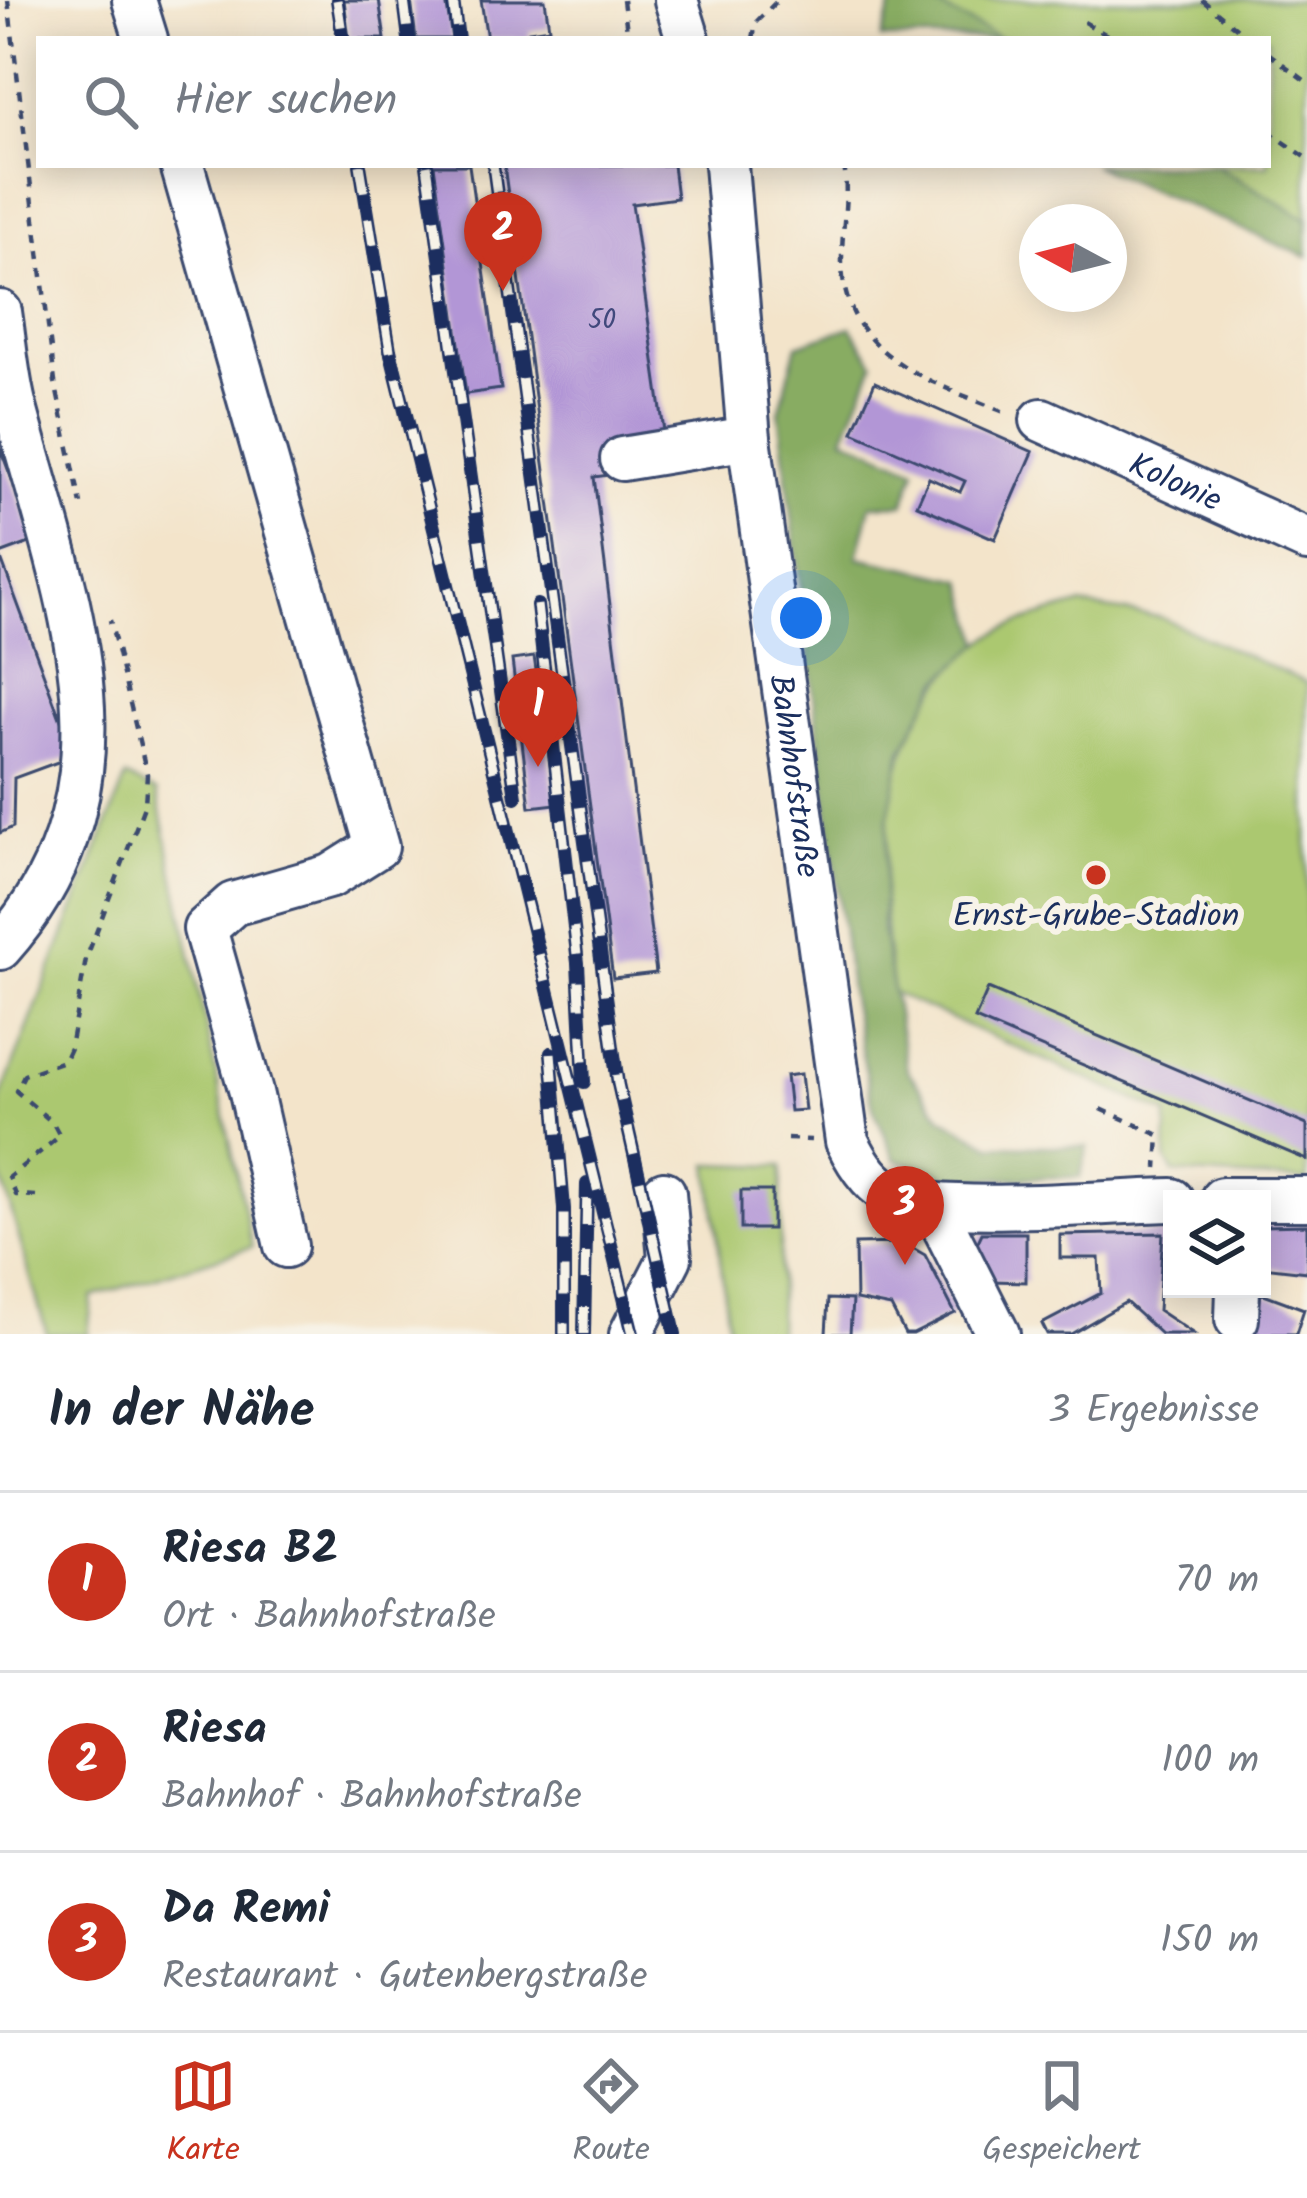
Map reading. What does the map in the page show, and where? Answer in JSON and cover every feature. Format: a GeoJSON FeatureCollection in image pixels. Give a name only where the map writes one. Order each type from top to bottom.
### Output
{"type":"FeatureCollection","features":[{"type":"Feature","properties":{"kind":"street"},"geometry":{"type":"LineString","coordinates":[[134,0],[145,36]]}},
{"type":"Feature","properties":{"kind":"street"},"geometry":{"type":"LineString","coordinates":[[183,168],[377,847],[331,876],[233,904],[205,929],[251,1092],[286,1246]]}},
{"type":"Feature","properties":{"kind":"street","name":"Bahnhofstraße"},"geometry":{"type":"LineString","coordinates":[[726,168],[749,438],[840,1109],[859,1167],[893,1195],[933,1205]]}},
{"type":"Feature","properties":{"kind":"street"},"geometry":{"type":"LineString","coordinates":[[0,312],[14,405],[55,548],[86,707],[75,816],[28,914],[0,948]]}},
{"type":"Feature","properties":{"kind":"street","name":"Kolonie"},"geometry":{"type":"LineString","coordinates":[[1042,420],[1307,540]]}},
{"type":"Feature","properties":{"kind":"street"},"geometry":{"type":"LineString","coordinates":[[622,459],[749,438]]}},
{"type":"Feature","properties":{"kind":"street"},"geometry":{"type":"LineString","coordinates":[[632,1334],[670,1258],[664,1193]]}},
{"type":"Feature","properties":{"kind":"street"},"geometry":{"type":"LineString","coordinates":[[1271,1198],[1307,1199]]}},
{"type":"Feature","properties":{"kind":"street"},"geometry":{"type":"LineString","coordinates":[[998,1334],[933,1205],[1163,1200]]}},
{"type":"Feature","properties":{"kind":"path"},"geometry":{"type":"LineString","coordinates":[[623,0],[628,36]]}},
{"type":"Feature","properties":{"kind":"path"},"geometry":{"type":"LineString","coordinates":[[754,36],[756,22],[778,0]]}},
{"type":"Feature","properties":{"kind":"path"},"geometry":{"type":"LineString","coordinates":[[1202,0],[1246,36]]}},
{"type":"Feature","properties":{"kind":"path"},"geometry":{"type":"LineString","coordinates":[[1084,22],[1109,36]]}},
{"type":"Feature","properties":{"kind":"path"},"geometry":{"type":"LineString","coordinates":[[1271,55],[1307,82]]}},
{"type":"Feature","properties":{"kind":"path"},"geometry":{"type":"LineString","coordinates":[[1271,133],[1307,158]]}},
{"type":"Feature","properties":{"kind":"path"},"geometry":{"type":"LineString","coordinates":[[844,168],[844,291],[878,353],[1020,418],[1042,420]]}},
{"type":"Feature","properties":{"kind":"path"},"geometry":{"type":"LineString","coordinates":[[1101,1109],[1159,1136],[1163,1200]]}},
{"type":"Feature","properties":{"kind":"green space"},"geometry":{"type":"Polygon","coordinates":[[[925,0],[1307,0],[1307,219],[1220,168],[1271,168],[1271,36],[995,36],[925,0]]]}},
{"type":"Feature","properties":{"kind":"green space"},"geometry":{"type":"Polygon","coordinates":[[[925,0],[995,36],[882,36],[893,2],[925,0]]]}},
{"type":"Feature","properties":{"kind":"green space"},"geometry":{"type":"Polygon","coordinates":[[[1100,168],[1220,168],[1307,219],[1307,257],[1100,168]]]}},
{"type":"Feature","properties":{"kind":"green space"},"geometry":{"type":"Polygon","coordinates":[[[851,327],[874,363],[844,437],[916,469],[904,504],[871,505],[858,557],[964,580],[981,643],[939,681],[902,750],[888,821],[882,928],[907,1070],[942,1117],[991,1145],[1088,1147],[1080,1177],[954,1179],[895,1159],[873,1107],[851,998],[779,412],[797,345],[851,327]]]}},
{"type":"Feature","properties":{"kind":"green space","name":"Ernst-Grube-Stadion"},"geometry":{"type":"Polygon","coordinates":[[[1080,605],[1160,617],[1307,683],[1307,1181],[1174,1173],[1166,1159],[1167,1114],[893,993],[884,901],[885,853],[901,759],[919,717],[944,678],[989,637],[1080,605]]]}},
{"type":"Feature","properties":{"kind":"green space"},"geometry":{"type":"Polygon","coordinates":[[[126,777],[157,792],[252,1247],[92,1297],[88,1334],[47,1334],[0,1172],[0,1099],[126,777]]]}},
{"type":"Feature","properties":{"kind":"green space"},"geometry":{"type":"Polygon","coordinates":[[[709,1164],[782,1166],[778,1334],[729,1334],[709,1164]]]}},
{"type":"Feature","properties":{"kind":"building"},"geometry":{"type":"Polygon","coordinates":[[[344,0],[379,0],[385,36],[349,36],[344,0]]]}},
{"type":"Feature","properties":{"kind":"building"},"geometry":{"type":"Polygon","coordinates":[[[411,0],[446,0],[452,36],[416,36],[411,0]]]}},
{"type":"Feature","properties":{"kind":"building"},"geometry":{"type":"Polygon","coordinates":[[[481,0],[545,0],[549,28],[529,31],[530,36],[487,36],[481,0]]]}},
{"type":"Feature","properties":{"kind":"building"},"geometry":{"type":"Polygon","coordinates":[[[434,168],[469,168],[501,389],[466,394],[434,168]]]}},
{"type":"Feature","properties":{"kind":"building"},"geometry":{"type":"Polygon","coordinates":[[[504,168],[673,168],[677,198],[632,204],[669,467],[594,477],[656,973],[613,978],[504,168]]]}},
{"type":"Feature","properties":{"kind":"building"},"geometry":{"type":"Polygon","coordinates":[[[875,382],[1033,452],[995,539],[917,505],[929,478],[960,492],[965,481],[853,432],[875,382]]]}},
{"type":"Feature","properties":{"kind":"building"},"geometry":{"type":"Polygon","coordinates":[[[0,448],[35,541],[0,554],[0,448]]]}},
{"type":"Feature","properties":{"kind":"building"},"geometry":{"type":"Polygon","coordinates":[[[0,556],[74,756],[14,778],[13,827],[0,833],[0,556]]]}},
{"type":"Feature","properties":{"kind":"building"},"geometry":{"type":"Polygon","coordinates":[[[534,657],[556,804],[530,807],[512,660],[534,657]]]}},
{"type":"Feature","properties":{"kind":"building"},"geometry":{"type":"Polygon","coordinates":[[[988,989],[1307,1125],[1307,1160],[975,1019],[988,989]]]}},
{"type":"Feature","properties":{"kind":"building"},"geometry":{"type":"Polygon","coordinates":[[[801,1074],[805,1110],[790,1111],[786,1076],[801,1074]]]}},
{"type":"Feature","properties":{"kind":"building"},"geometry":{"type":"Polygon","coordinates":[[[741,1191],[772,1191],[772,1229],[741,1229],[741,1191]]]}},
{"type":"Feature","properties":{"kind":"building"},"geometry":{"type":"Polygon","coordinates":[[[1307,1225],[1307,1272],[1271,1268],[1271,1226],[1307,1225]]]}},
{"type":"Feature","properties":{"kind":"building"},"geometry":{"type":"Polygon","coordinates":[[[982,1233],[1026,1233],[1026,1282],[992,1281],[975,1248],[982,1233]]]}},
{"type":"Feature","properties":{"kind":"building"},"geometry":{"type":"Polygon","coordinates":[[[1163,1233],[1158,1310],[1194,1334],[1161,1334],[1126,1302],[1071,1334],[1047,1334],[1042,1324],[1101,1293],[1099,1258],[1060,1258],[1060,1235],[1163,1233]]]}},
{"type":"Feature","properties":{"kind":"building"},"geometry":{"type":"Polygon","coordinates":[[[904,1243],[925,1255],[955,1313],[913,1334],[905,1334],[891,1307],[856,1300],[855,1244],[904,1243]]]}},
{"type":"Feature","properties":{"kind":"building"},"geometry":{"type":"Polygon","coordinates":[[[1271,1297],[1304,1309],[1296,1334],[1255,1334],[1260,1298],[1271,1297]]]}},
{"type":"Feature","properties":{"kind":"building"},"geometry":{"type":"Polygon","coordinates":[[[828,1299],[852,1300],[850,1334],[826,1334],[828,1299]]]}},
{"type":"Feature","properties":{"kind":"railway"},"geometry":{"type":"LineString","coordinates":[[337,0],[343,36]]}},
{"type":"Feature","properties":{"kind":"railway"},"geometry":{"type":"LineString","coordinates":[[404,0],[409,36]]}},
{"type":"Feature","properties":{"kind":"railway"},"geometry":{"type":"LineString","coordinates":[[453,0],[458,36]]}},
{"type":"Feature","properties":{"kind":"railway"},"geometry":{"type":"LineString","coordinates":[[360,168],[390,350],[633,1334]]}},
{"type":"Feature","properties":{"kind":"railway"},"geometry":{"type":"LineString","coordinates":[[427,168],[516,797]]}},
{"type":"Feature","properties":{"kind":"railway"},"geometry":{"type":"LineString","coordinates":[[493,168],[618,1084],[675,1334]]}},
{"type":"Feature","properties":{"kind":"railway"},"geometry":{"type":"LineString","coordinates":[[537,605],[578,963],[584,1082]]}},
{"type":"Feature","properties":{"kind":"railway"},"geometry":{"type":"LineString","coordinates":[[551,1053],[564,1209],[564,1334]]}},
{"type":"Feature","properties":{"kind":"railway"},"geometry":{"type":"LineString","coordinates":[[584,1334],[587,1184]]}},
{"type":"Feature","properties":{"kind":"place","name":"Riesa"},"geometry":{"type":"Point","coordinates":[503,291]}},
{"type":"Feature","properties":{"kind":"place","name":"Riesa B2"},"geometry":{"type":"Point","coordinates":[538,767]}},
{"type":"Feature","properties":{"kind":"place","name":"Ernst-Grube-Stadion"},"geometry":{"type":"Point","coordinates":[1096,875]}},
{"type":"Feature","properties":{"kind":"place","name":"Da Remi"},"geometry":{"type":"Point","coordinates":[905,1265]}}]}
